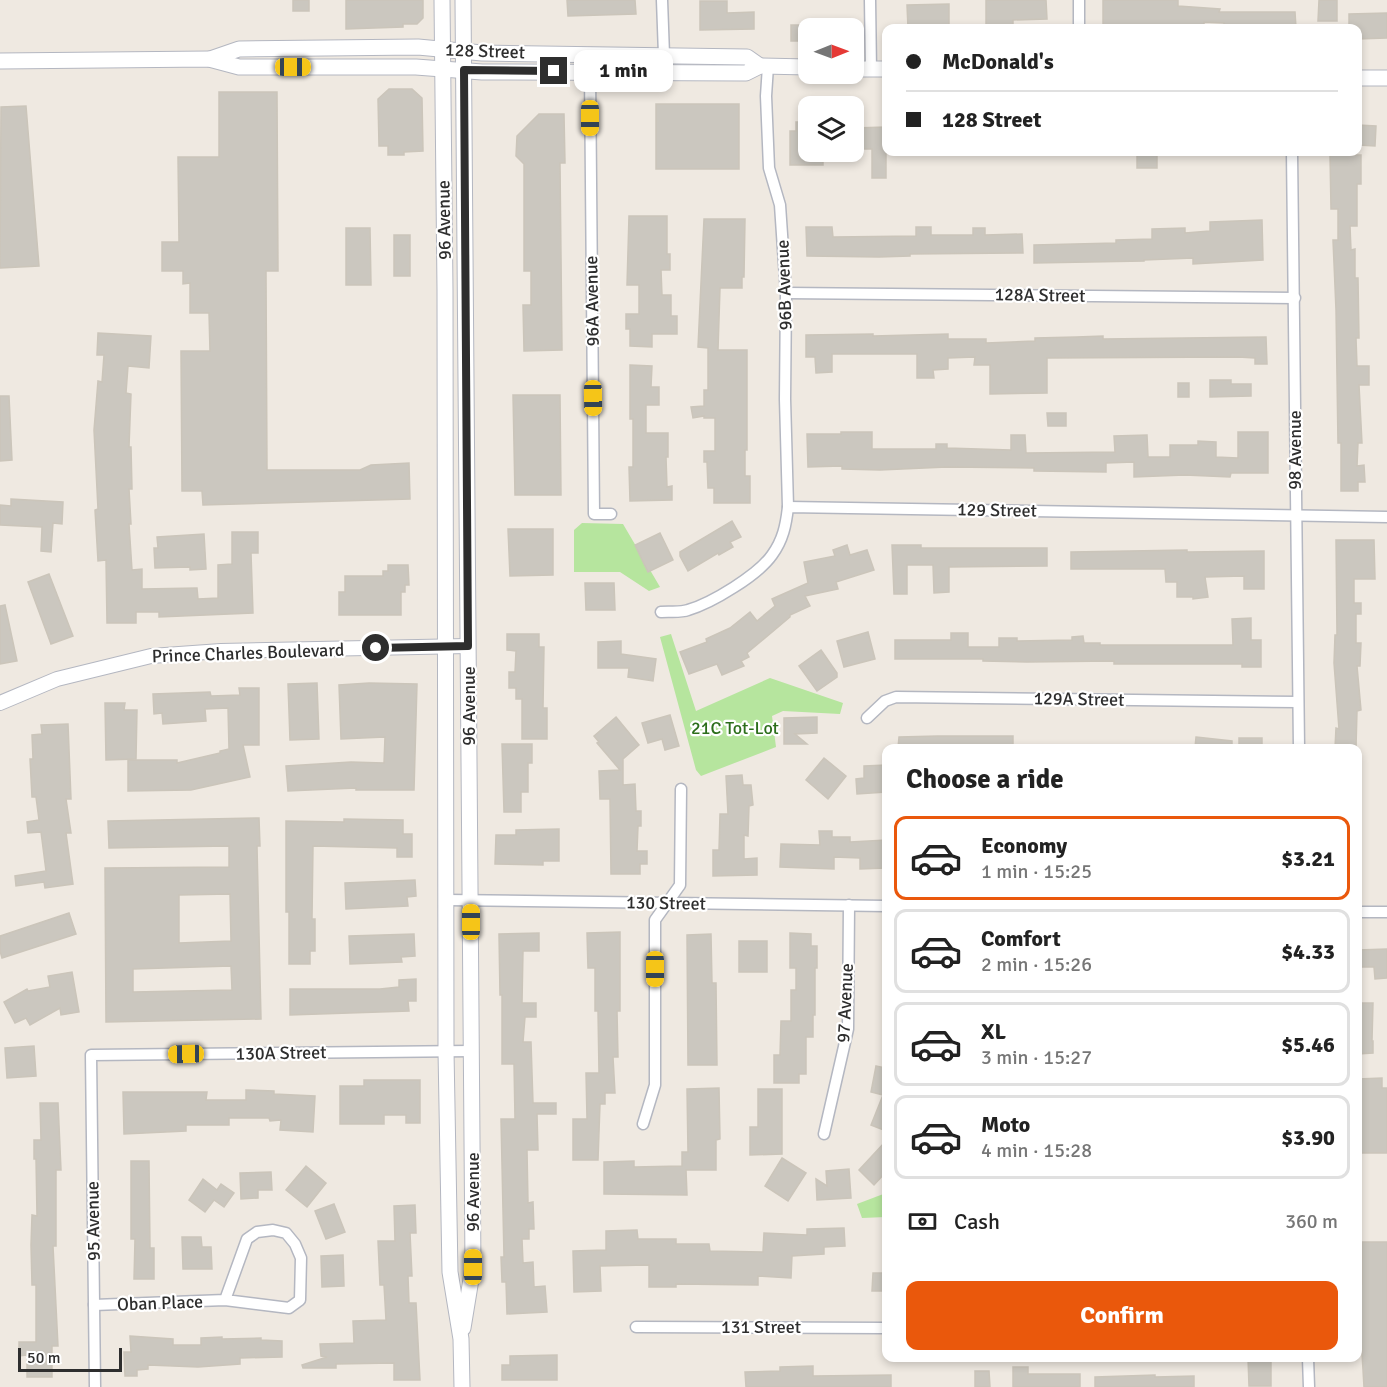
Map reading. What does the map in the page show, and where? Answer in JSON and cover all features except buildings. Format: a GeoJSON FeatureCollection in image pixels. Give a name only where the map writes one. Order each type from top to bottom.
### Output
{"type":"FeatureCollection","features":[{"type":"Feature","properties":{"kind":"main road","name":"96 Avenue"},"geometry":{"type":"LineString","coordinates":[[442,0],[446,1051],[450,1272],[461,1339],[462,1387]]}},
{"type":"Feature","properties":{"kind":"main road","name":"96 Avenue"},"geometry":{"type":"LineString","coordinates":[[461,1339],[473,1267],[463,0]]}},
{"type":"Feature","properties":{"kind":"main road","name":"128 Street"},"geometry":{"type":"LineString","coordinates":[[210,59],[239,49],[418,47],[465,51],[747,57],[764,66]]}},
{"type":"Feature","properties":{"kind":"main road","name":"128 Street"},"geometry":{"type":"LineString","coordinates":[[0,61],[210,59],[239,67],[746,73],[764,66],[798,67]]}},
{"type":"Feature","properties":{"kind":"main road"},"geometry":{"type":"LineString","coordinates":[[864,69],[882,69]]}},
{"type":"Feature","properties":{"kind":"main road"},"geometry":{"type":"LineString","coordinates":[[1362,78],[1387,78]]}},
{"type":"Feature","properties":{"kind":"main road"},"geometry":{"type":"LineString","coordinates":[[445,323],[465,365]]}},
{"type":"Feature","properties":{"kind":"main road"},"geometry":{"type":"LineString","coordinates":[[445,403],[467,433]]}},
{"type":"Feature","properties":{"kind":"street"},"geometry":{"type":"LineString","coordinates":[[662,0],[664,55]]}},
{"type":"Feature","properties":{"kind":"street"},"geometry":{"type":"LineString","coordinates":[[870,0],[871,69]]}},
{"type":"Feature","properties":{"kind":"street"},"geometry":{"type":"LineString","coordinates":[[1078,0],[1079,24]]}},
{"type":"Feature","properties":{"kind":"street","name":"96B Avenue"},"geometry":{"type":"LineString","coordinates":[[764,66],[769,168],[780,205],[786,292],[785,399],[788,507]]}},
{"type":"Feature","properties":{"kind":"street","name":"96A Avenue"},"geometry":{"type":"LineString","coordinates":[[590,71],[594,514],[611,514]]}},
{"type":"Feature","properties":{"kind":"street","name":"98 Avenue"},"geometry":{"type":"LineString","coordinates":[[1293,156],[1299,744]]}},
{"type":"Feature","properties":{"kind":"street","name":"128A Street"},"geometry":{"type":"LineString","coordinates":[[786,292],[1295,298]]}},
{"type":"Feature","properties":{"kind":"street"},"geometry":{"type":"LineString","coordinates":[[661,612],[686,611],[702,605],[760,569],[772,556],[780,542],[786,526],[788,507]]}},
{"type":"Feature","properties":{"kind":"street","name":"129 Street"},"geometry":{"type":"LineString","coordinates":[[788,507],[1387,517]]}},
{"type":"Feature","properties":{"kind":"street","name":"Prince Charles Boulevard"},"geometry":{"type":"LineString","coordinates":[[0,703],[57,679],[151,656],[221,651],[468,646]]}},
{"type":"Feature","properties":{"kind":"street","name":"129A Street"},"geometry":{"type":"LineString","coordinates":[[867,718],[885,701],[897,697],[1298,702]]}},
{"type":"Feature","properties":{"kind":"street"},"geometry":{"type":"LineString","coordinates":[[644,1124],[655,1085],[655,920],[680,885],[681,789]]}},
{"type":"Feature","properties":{"kind":"street","name":"130 Street"},"geometry":{"type":"LineString","coordinates":[[446,900],[882,906]]}},
{"type":"Feature","properties":{"kind":"street","name":"97 Avenue"},"geometry":{"type":"LineString","coordinates":[[824,1134],[848,1029],[849,905]]}},
{"type":"Feature","properties":{"kind":"street"},"geometry":{"type":"LineString","coordinates":[[1362,912],[1387,912]]}},
{"type":"Feature","properties":{"kind":"street","name":"130A Street"},"geometry":{"type":"LineString","coordinates":[[90,1055],[472,1051]]}},
{"type":"Feature","properties":{"kind":"street","name":"95 Avenue"},"geometry":{"type":"LineString","coordinates":[[90,1055],[95,1387]]}},
{"type":"Feature","properties":{"kind":"street","name":"Oban Place"},"geometry":{"type":"LineString","coordinates":[[94,1305],[225,1300],[290,1308],[300,1300],[301,1258],[295,1244],[286,1233],[273,1230],[257,1232],[247,1239],[225,1300]]}},
{"type":"Feature","properties":{"kind":"street","name":"131 Street"},"geometry":{"type":"LineString","coordinates":[[636,1327],[882,1328]]}},
{"type":"Feature","properties":{"kind":"street"},"geometry":{"type":"LineString","coordinates":[[1308,1362],[1309,1387]]}},
{"type":"Feature","properties":{"kind":"green space"},"geometry":{"type":"Polygon","coordinates":[[[582,523],[623,524],[660,587],[649,591],[620,572],[574,572],[574,530],[582,523]]]}},
{"type":"Feature","properties":{"kind":"green space","name":"21C Tot-Lot"},"geometry":{"type":"Polygon","coordinates":[[[671,634],[696,711],[770,678],[843,703],[840,714],[783,711],[772,716],[776,747],[701,776],[696,770],[660,637],[671,634]]]}},
{"type":"Feature","properties":{"kind":"green space"},"geometry":{"type":"Polygon","coordinates":[[[882,1195],[882,1217],[862,1218],[857,1204],[882,1195]]]}},
{"type":"Feature","properties":{"kind":"route"},"geometry":{"type":"LineString","coordinates":[[376,648],[468,646],[464,70],[554,71]]}}]}
